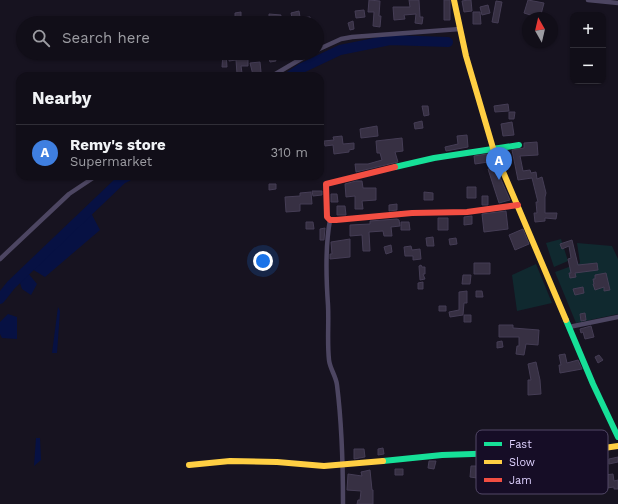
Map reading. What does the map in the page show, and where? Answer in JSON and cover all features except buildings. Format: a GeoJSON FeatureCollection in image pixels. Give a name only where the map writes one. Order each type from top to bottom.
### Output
{"type":"FeatureCollection","features":[{"type":"Feature","properties":{"kind":"street"},"geometry":{"type":"LineString","coordinates":[[454,0],[466,56],[493,148],[593,384],[618,437]]}},
{"type":"Feature","properties":{"kind":"street"},"geometry":{"type":"LineString","coordinates":[[588,0],[618,3]]}},
{"type":"Feature","properties":{"kind":"street"},"geometry":{"type":"LineString","coordinates":[[324,47],[341,39],[352,37],[460,30]]}},
{"type":"Feature","properties":{"kind":"street"},"geometry":{"type":"LineString","coordinates":[[279,72],[299,60]]}},
{"type":"Feature","properties":{"kind":"street"},"geometry":{"type":"LineString","coordinates":[[343,504],[342,436],[337,384],[335,374],[330,365],[328,348],[328,306],[326,295],[328,232],[330,220],[327,217],[327,182],[434,158],[519,145]]}},
{"type":"Feature","properties":{"kind":"street"},"geometry":{"type":"LineString","coordinates":[[0,259],[69,194],[90,180]]}},
{"type":"Feature","properties":{"kind":"street"},"geometry":{"type":"LineString","coordinates":[[330,220],[412,213],[467,212],[518,205]]}},
{"type":"Feature","properties":{"kind":"street"},"geometry":{"type":"LineString","coordinates":[[569,327],[618,317]]}},
{"type":"Feature","properties":{"kind":"street"},"geometry":{"type":"LineString","coordinates":[[608,447],[618,446]]}},
{"type":"Feature","properties":{"kind":"street"},"geometry":{"type":"LineString","coordinates":[[189,465],[230,461],[277,462],[324,466],[476,455]]}},
{"type":"Feature","properties":{"kind":"green space"},"geometry":{"type":"Polygon","coordinates":[[[561,239],[568,261],[554,267],[546,243],[561,239]]]}},
{"type":"Feature","properties":{"kind":"green space"},"geometry":{"type":"Polygon","coordinates":[[[577,243],[612,246],[618,259],[618,314],[576,323],[555,272],[580,263],[577,243]]]}},
{"type":"Feature","properties":{"kind":"green space"},"geometry":{"type":"Polygon","coordinates":[[[536,264],[552,303],[517,311],[512,275],[536,264]]]}},
{"type":"Feature","properties":{"kind":"shaded area"},"geometry":{"type":"Polygon","coordinates":[[[91,213],[100,230],[45,277],[32,269],[91,213]]]}},
{"type":"Feature","properties":{"kind":"shaded area"},"geometry":{"type":"Polygon","coordinates":[[[28,273],[37,284],[31,295],[22,289],[20,283],[28,273]]]}},
{"type":"Feature","properties":{"kind":"shaded area"},"geometry":{"type":"Polygon","coordinates":[[[58,307],[60,311],[57,353],[52,353],[58,307]]]}},
{"type":"Feature","properties":{"kind":"shaded area"},"geometry":{"type":"Polygon","coordinates":[[[8,314],[17,317],[17,339],[2,338],[0,334],[0,322],[8,314]]]}},
{"type":"Feature","properties":{"kind":"shaded area"},"geometry":{"type":"Polygon","coordinates":[[[36,438],[40,438],[41,460],[34,466],[36,438]]]}},
{"type":"Feature","properties":{"kind":"waterway"},"geometry":{"type":"LineString","coordinates":[[324,58],[340,50],[390,40],[448,42]]}},
{"type":"Feature","properties":{"kind":"waterway"},"geometry":{"type":"LineString","coordinates":[[296,72],[319,60]]}},
{"type":"Feature","properties":{"kind":"waterway"},"geometry":{"type":"LineString","coordinates":[[0,299],[11,285],[121,180]]}},
{"type":"Feature","properties":{"kind":"traffic: fast"},"geometry":{"type":"LineString","coordinates":[[395,167],[434,158],[519,145]]}},
{"type":"Feature","properties":{"kind":"traffic: fast"},"geometry":{"type":"LineString","coordinates":[[566,320],[593,384],[618,437]]}},
{"type":"Feature","properties":{"kind":"traffic: fast"},"geometry":{"type":"LineString","coordinates":[[383,461],[442,455],[476,454]]}},
{"type":"Feature","properties":{"kind":"traffic: slow"},"geometry":{"type":"LineString","coordinates":[[454,0],[466,56],[493,148],[566,320]]}},
{"type":"Feature","properties":{"kind":"traffic: slow"},"geometry":{"type":"LineString","coordinates":[[608,447],[618,446]]}},
{"type":"Feature","properties":{"kind":"traffic: slow"},"geometry":{"type":"LineString","coordinates":[[189,465],[230,461],[277,462],[324,466],[383,461]]}},
{"type":"Feature","properties":{"kind":"traffic: jam"},"geometry":{"type":"LineString","coordinates":[[395,167],[326,184],[327,217],[330,220],[336,220],[412,213],[467,212],[518,205]]}},
{"type":"Feature","properties":{"kind":"place","name":"Remy's store"},"geometry":{"type":"Point","coordinates":[499,180]}}]}
